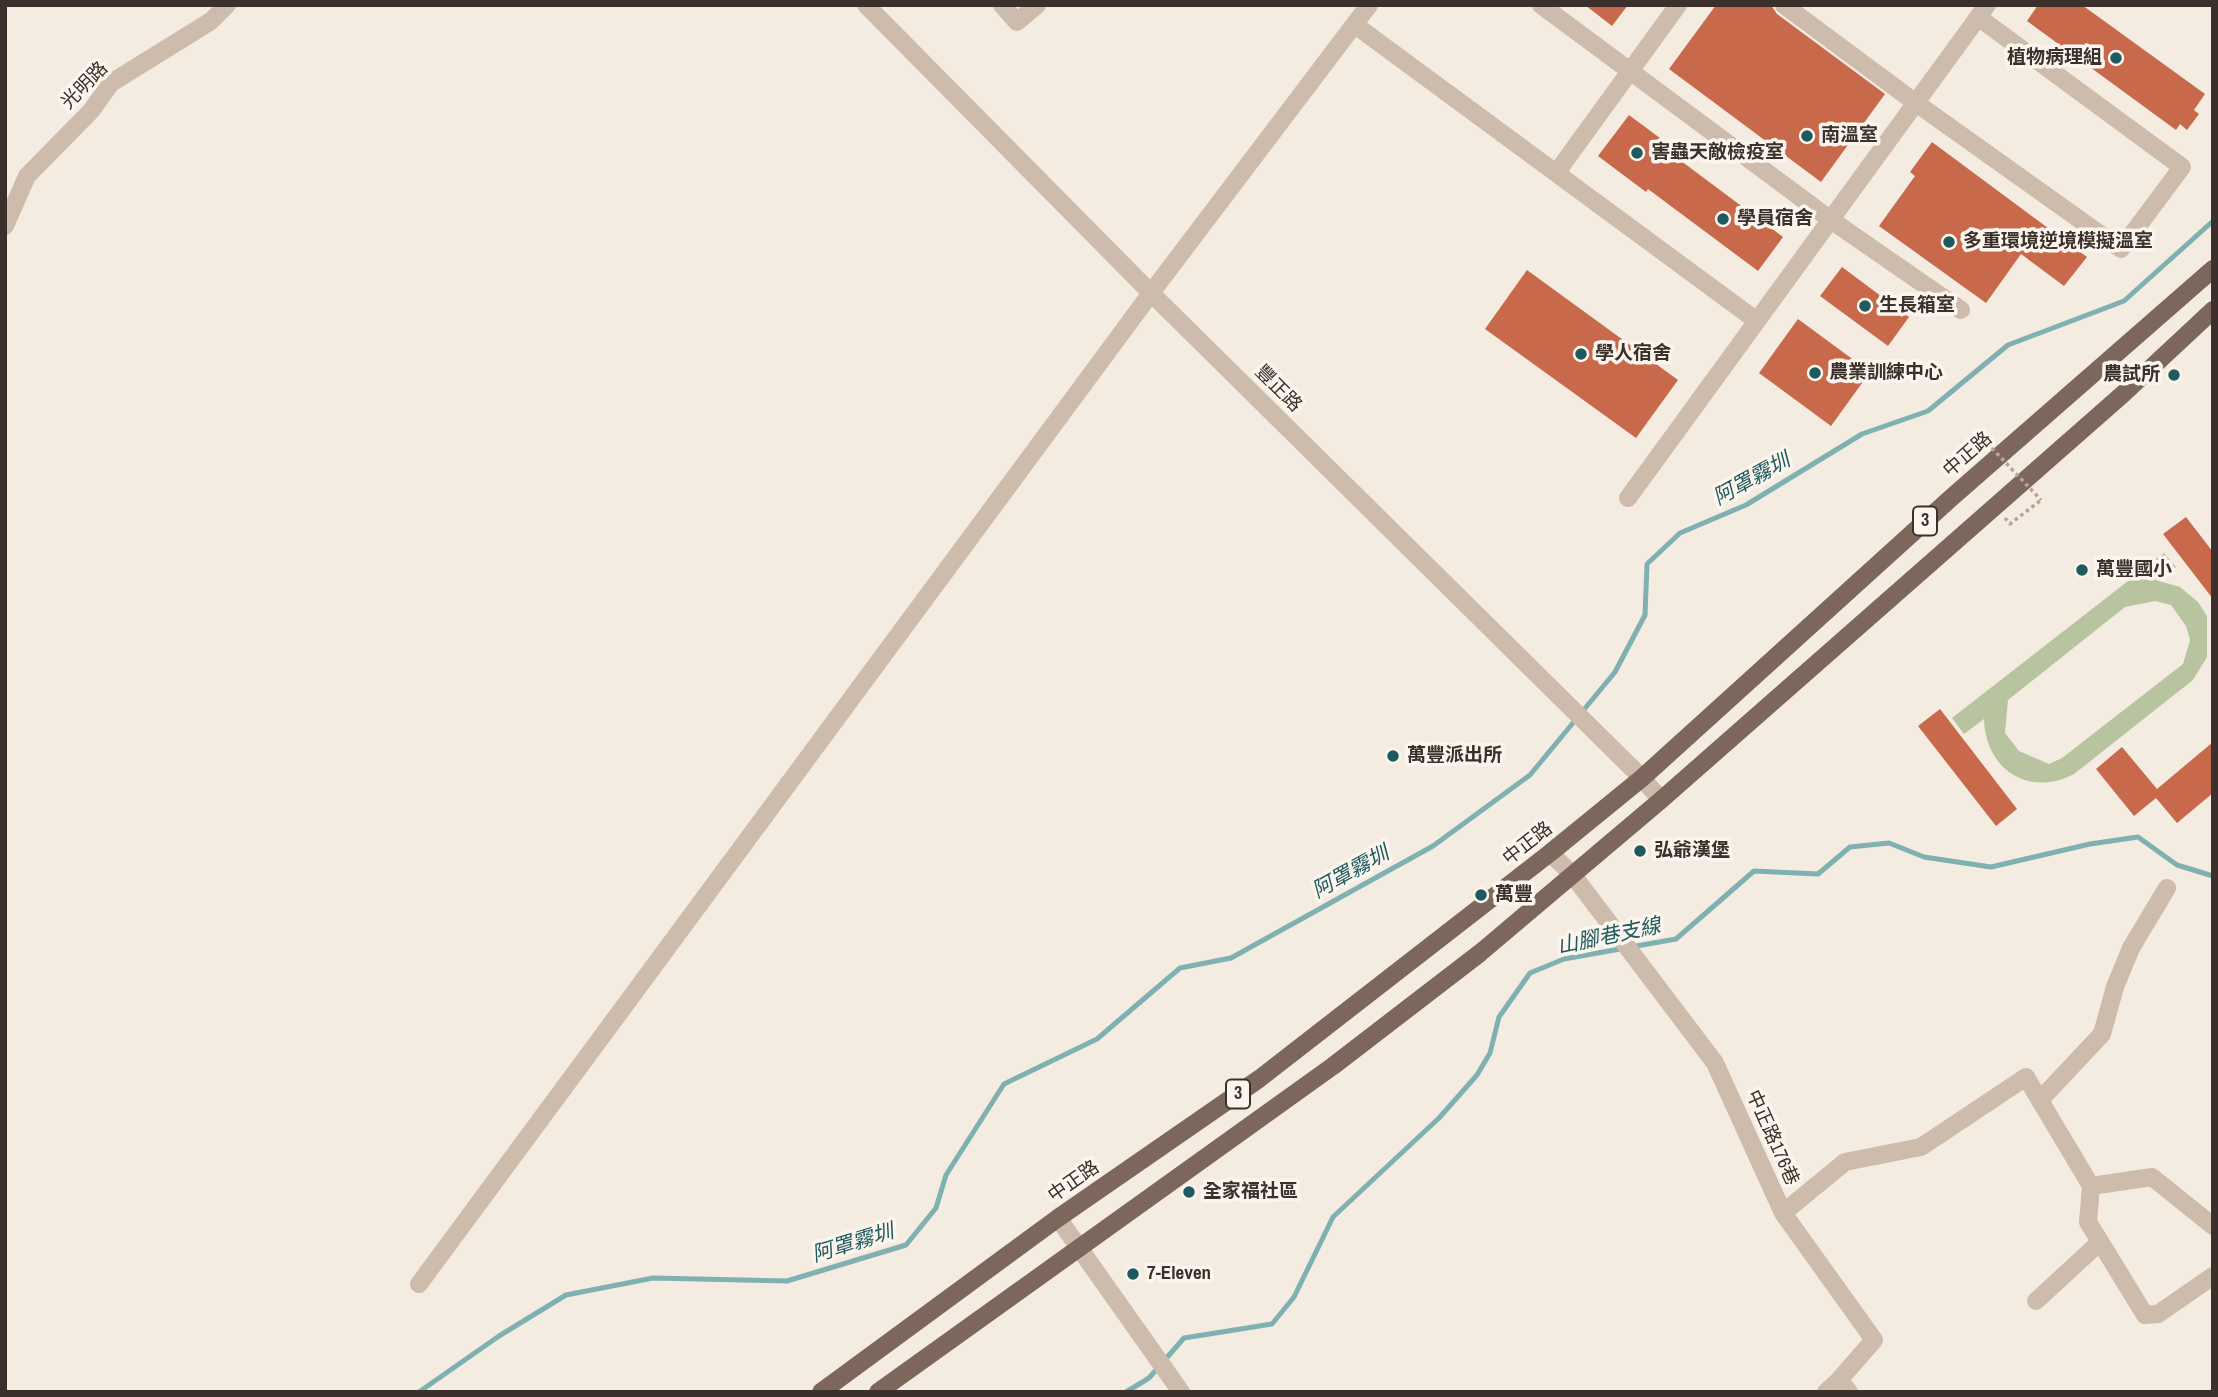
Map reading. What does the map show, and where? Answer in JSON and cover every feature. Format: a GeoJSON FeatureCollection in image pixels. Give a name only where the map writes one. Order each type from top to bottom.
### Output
{"type":"FeatureCollection","features":[{"type":"Feature","properties":{"kind":"main road","name":"中正路"},"geometry":{"type":"LineString","coordinates":[[821,1392],[1058,1219],[1259,1079],[1550,853],[1642,778],[1951,498],[2213,269]]}},
{"type":"Feature","properties":{"kind":"main road","name":"3"},"geometry":{"type":"LineString","coordinates":[[878,1392],[899,1385],[1077,1249],[1333,1066],[1480,953],[1661,800],[2123,394],[2213,310]]}},
{"type":"Feature","properties":{"kind":"street","name":"光明路"},"geometry":{"type":"LineString","coordinates":[[5,226],[27,176],[91,111],[111,83],[211,21],[227,5]]}},
{"type":"Feature","properties":{"kind":"street","name":"豐正路"},"geometry":{"type":"LineString","coordinates":[[866,5],[1151,293],[1642,778],[1661,800]]}},
{"type":"Feature","properties":{"kind":"street"},"geometry":{"type":"LineString","coordinates":[[1002,5],[1017,22],[1037,5]]}},
{"type":"Feature","properties":{"kind":"street"},"geometry":{"type":"LineString","coordinates":[[419,1284],[1151,293],[1369,5]]}},
{"type":"Feature","properties":{"kind":"street"},"geometry":{"type":"LineString","coordinates":[[1541,5],[1831,220],[1961,310]]}},
{"type":"Feature","properties":{"kind":"street"},"geometry":{"type":"LineString","coordinates":[[1558,172],[1678,5]]}},
{"type":"Feature","properties":{"kind":"street"},"geometry":{"type":"LineString","coordinates":[[1628,498],[1831,220],[1916,103],[1983,11],[2182,167],[2121,249],[1916,103],[1784,5]]}},
{"type":"Feature","properties":{"kind":"street"},"geometry":{"type":"LineString","coordinates":[[1355,25],[1757,321]]}},
{"type":"Feature","properties":{"kind":"street","name":"中正路176巷"},"geometry":{"type":"LineString","coordinates":[[1550,853],[1572,874],[1715,1063],[1783,1213],[1845,1162],[1921,1147],[2026,1077],[2091,1186]]}},
{"type":"Feature","properties":{"kind":"street"},"geometry":{"type":"LineString","coordinates":[[2040,1100],[2102,1034],[2115,987],[2131,948],[2167,888]]}},
{"type":"Feature","properties":{"kind":"street"},"geometry":{"type":"LineString","coordinates":[[2213,1226],[2152,1177],[2091,1186],[2088,1222],[2145,1315],[2158,1314],[2213,1276]]}},
{"type":"Feature","properties":{"kind":"street"},"geometry":{"type":"LineString","coordinates":[[1783,1213],[1874,1340],[1838,1388]]}},
{"type":"Feature","properties":{"kind":"street"},"geometry":{"type":"LineString","coordinates":[[1058,1219],[1181,1392]]}},
{"type":"Feature","properties":{"kind":"street"},"geometry":{"type":"LineString","coordinates":[[2036,1301],[2099,1242]]}},
{"type":"Feature","properties":{"kind":"path"},"geometry":{"type":"LineString","coordinates":[[1987,443],[2040,500],[2011,524]]}},
{"type":"Feature","properties":{"kind":"green space"},"geometry":{"type":"Polygon","coordinates":[[[2164,553],[2176,567],[2159,581],[2180,587],[2198,602],[2207,616],[2207,657],[2193,680],[2074,774],[2057,781],[2041,783],[2012,774],[1992,752],[1986,737],[1984,719],[1964,734],[1952,718],[2164,553]],[[2155,601],[2125,607],[2008,700],[2005,733],[2019,751],[2049,764],[2062,758],[2183,664],[2190,640],[2186,626],[2171,605],[2155,601]]]}},
{"type":"Feature","properties":{"kind":"building"},"geometry":{"type":"Polygon","coordinates":[[[1585,5],[1628,5],[1612,26],[1585,5]]]}},
{"type":"Feature","properties":{"kind":"building","name":"南溫室"},"geometry":{"type":"Polygon","coordinates":[[[1716,5],[1771,5],[1777,14],[1885,94],[1821,182],[1669,69],[1716,5]]]}},
{"type":"Feature","properties":{"kind":"building","name":"植物病理組"},"geometry":{"type":"Polygon","coordinates":[[[2038,5],[2082,5],[2205,94],[2194,110],[2199,114],[2187,130],[2180,124],[2176,130],[2027,21],[2038,5]]]}},
{"type":"Feature","properties":{"kind":"building"},"geometry":{"type":"Polygon","coordinates":[[[1629,115],[1676,150],[1673,155],[1783,237],[1758,271],[1648,189],[1646,192],[1598,156],[1629,115]]]}},
{"type":"Feature","properties":{"kind":"building"},"geometry":{"type":"Polygon","coordinates":[[[1932,142],[2087,257],[2064,286],[2021,254],[1986,303],[1879,226],[1915,176],[1910,172],[1932,142]]]}},
{"type":"Feature","properties":{"kind":"building","name":"生長箱室"},"geometry":{"type":"Polygon","coordinates":[[[1842,267],[1909,317],[1888,346],[1820,296],[1842,267]]]}},
{"type":"Feature","properties":{"kind":"building","name":"學人宿舍"},"geometry":{"type":"Polygon","coordinates":[[[1527,270],[1678,380],[1636,438],[1485,329],[1527,270]]]}},
{"type":"Feature","properties":{"kind":"building","name":"農業訓練中心"},"geometry":{"type":"Polygon","coordinates":[[[1798,319],[1870,372],[1831,426],[1759,373],[1798,319]]]}},
{"type":"Feature","properties":{"kind":"building"},"geometry":{"type":"Polygon","coordinates":[[[2186,517],[2213,552],[2213,599],[2163,534],[2186,517]]]}},
{"type":"Feature","properties":{"kind":"building"},"geometry":{"type":"Polygon","coordinates":[[[1940,709],[2017,809],[1996,826],[1918,726],[1940,709]]]}},
{"type":"Feature","properties":{"kind":"building"},"geometry":{"type":"Polygon","coordinates":[[[2213,742],[2213,793],[2177,823],[2156,798],[2134,816],[2096,769],[2122,747],[2157,789],[2213,742]]]}},
{"type":"Feature","properties":{"kind":"waterway","name":"阿罩霧圳"},"geometry":{"type":"LineString","coordinates":[[419,1392],[499,1336],[566,1295],[653,1278],[787,1281],[906,1245],[936,1208],[946,1175],[1004,1084],[1097,1039],[1180,968],[1231,958],[1433,846],[1530,775],[1615,672],[1645,615],[1647,564],[1680,533],[1746,505],[1862,434],[1928,411],[2008,345],[2124,301],[2213,221]]}},
{"type":"Feature","properties":{"kind":"waterway","name":"山腳巷支線"},"geometry":{"type":"LineString","coordinates":[[1126,1392],[1149,1378],[1184,1338],[1272,1324],[1294,1297],[1333,1217],[1439,1118],[1477,1075],[1490,1053],[1499,1017],[1530,973],[1564,959],[1676,939],[1754,871],[1818,874],[1850,847],[1889,843],[1924,857],[1991,867],[2090,844],[2138,837],[2177,865],[2213,876]]}},
{"type":"Feature","properties":{"kind":"place","name":"植物病理組"},"geometry":{"type":"Point","coordinates":[2116,58]}},
{"type":"Feature","properties":{"kind":"place","name":"南溫室"},"geometry":{"type":"Point","coordinates":[1807,136]}},
{"type":"Feature","properties":{"kind":"place","name":"害蟲天敵檢疫室"},"geometry":{"type":"Point","coordinates":[1637,153]}},
{"type":"Feature","properties":{"kind":"place","name":"學員宿舍"},"geometry":{"type":"Point","coordinates":[1723,219]}},
{"type":"Feature","properties":{"kind":"place","name":"多重環境逆境模擬溫室"},"geometry":{"type":"Point","coordinates":[1949,242]}},
{"type":"Feature","properties":{"kind":"place","name":"生長箱室"},"geometry":{"type":"Point","coordinates":[1865,306]}},
{"type":"Feature","properties":{"kind":"place","name":"學人宿舍"},"geometry":{"type":"Point","coordinates":[1581,354]}},
{"type":"Feature","properties":{"kind":"place","name":"農業訓練中心"},"geometry":{"type":"Point","coordinates":[1815,373]}},
{"type":"Feature","properties":{"kind":"place","name":"農試所"},"geometry":{"type":"Point","coordinates":[2174,375]}},
{"type":"Feature","properties":{"kind":"place","name":"萬豐國小"},"geometry":{"type":"Point","coordinates":[2082,570]}},
{"type":"Feature","properties":{"kind":"place","name":"萬豐派出所"},"geometry":{"type":"Point","coordinates":[1393,756]}},
{"type":"Feature","properties":{"kind":"place","name":"弘爺漢堡"},"geometry":{"type":"Point","coordinates":[1640,851]}},
{"type":"Feature","properties":{"kind":"place","name":"萬豐"},"geometry":{"type":"Point","coordinates":[1481,895]}},
{"type":"Feature","properties":{"kind":"place","name":"全家福社區"},"geometry":{"type":"Point","coordinates":[1189,1192]}},
{"type":"Feature","properties":{"kind":"place","name":"7-Eleven"},"geometry":{"type":"Point","coordinates":[1133,1274]}}]}
